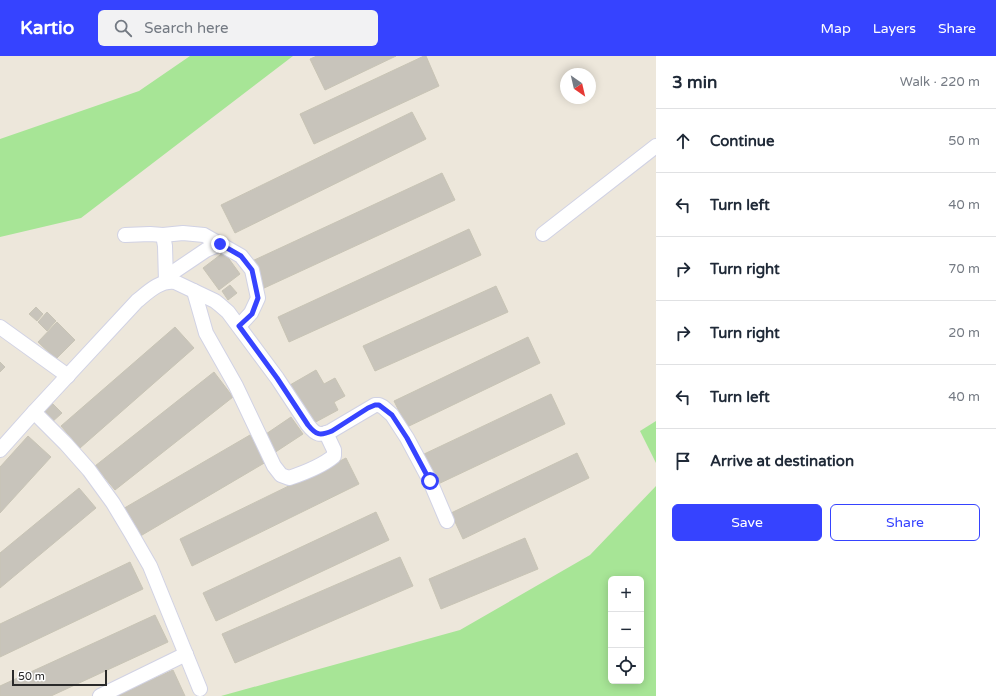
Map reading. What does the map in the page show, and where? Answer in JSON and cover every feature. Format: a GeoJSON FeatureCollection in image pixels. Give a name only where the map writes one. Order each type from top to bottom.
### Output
{"type":"FeatureCollection","features":[{"type":"Feature","properties":{"kind":"lane"},"geometry":{"type":"LineString","coordinates":[[543,234],[656,146]]}},
{"type":"Feature","properties":{"kind":"lane"},"geometry":{"type":"LineString","coordinates":[[125,235],[150,234],[163,236],[182,233],[204,235],[241,256],[252,270],[258,298],[252,314],[239,326]]}},
{"type":"Feature","properties":{"kind":"lane"},"geometry":{"type":"LineString","coordinates":[[163,236],[166,279]]}},
{"type":"Feature","properties":{"kind":"lane"},"geometry":{"type":"LineString","coordinates":[[0,450],[137,301],[206,250],[220,244]]}},
{"type":"Feature","properties":{"kind":"lane"},"geometry":{"type":"LineString","coordinates":[[166,279],[194,291],[220,305],[228,312],[277,378],[314,432],[319,434],[332,431],[375,405],[383,407],[392,415],[407,438],[430,481],[447,521]]}},
{"type":"Feature","properties":{"kind":"lane"},"geometry":{"type":"LineString","coordinates":[[194,291],[206,333],[236,386],[274,466],[281,474],[289,478],[302,474],[334,456],[334,450],[326,433]]}},
{"type":"Feature","properties":{"kind":"lane"},"geometry":{"type":"LineString","coordinates":[[0,327],[68,376]]}},
{"type":"Feature","properties":{"kind":"lane"},"geometry":{"type":"LineString","coordinates":[[34,412],[66,444],[89,470],[112,503],[150,566],[200,689]]}},
{"type":"Feature","properties":{"kind":"lane"},"geometry":{"type":"LineString","coordinates":[[100,696],[186,654]]}},
{"type":"Feature","properties":{"kind":"green space"},"geometry":{"type":"Polygon","coordinates":[[[190,56],[293,56],[81,218],[0,237],[0,139],[139,91],[190,56]]]}},
{"type":"Feature","properties":{"kind":"green space"},"geometry":{"type":"Polygon","coordinates":[[[656,421],[656,463],[640,431],[656,421]]]}},
{"type":"Feature","properties":{"kind":"green space"},"geometry":{"type":"Polygon","coordinates":[[[656,486],[656,696],[221,696],[460,630],[590,555],[656,486]]]}},
{"type":"Feature","properties":{"kind":"building"},"geometry":{"type":"Polygon","coordinates":[[[317,56],[396,56],[325,90],[310,59],[317,56]]]}},
{"type":"Feature","properties":{"kind":"building"},"geometry":{"type":"Polygon","coordinates":[[[426,56],[439,86],[314,144],[300,114],[426,56]]]}},
{"type":"Feature","properties":{"kind":"building"},"geometry":{"type":"Polygon","coordinates":[[[412,112],[426,139],[235,233],[221,205],[412,112]]]}},
{"type":"Feature","properties":{"kind":"building"},"geometry":{"type":"Polygon","coordinates":[[[442,173],[455,200],[262,289],[250,262],[442,173]]]}},
{"type":"Feature","properties":{"kind":"building"},"geometry":{"type":"Polygon","coordinates":[[[469,229],[481,255],[289,342],[278,317],[469,229]]]}},
{"type":"Feature","properties":{"kind":"building"},"geometry":{"type":"Polygon","coordinates":[[[224,252],[240,274],[219,290],[203,268],[224,252]]]}},
{"type":"Feature","properties":{"kind":"building"},"geometry":{"type":"Polygon","coordinates":[[[230,285],[237,293],[228,300],[222,291],[230,285]]]}},
{"type":"Feature","properties":{"kind":"building"},"geometry":{"type":"Polygon","coordinates":[[[496,286],[508,312],[375,371],[363,346],[496,286]]]}},
{"type":"Feature","properties":{"kind":"building"},"geometry":{"type":"Polygon","coordinates":[[[36,307],[43,314],[37,321],[29,314],[36,307]]]}},
{"type":"Feature","properties":{"kind":"building"},"geometry":{"type":"Polygon","coordinates":[[[47,312],[56,321],[47,331],[38,322],[47,312]]]}},
{"type":"Feature","properties":{"kind":"building"},"geometry":{"type":"Polygon","coordinates":[[[57,322],[75,340],[56,359],[38,342],[57,322]]]}},
{"type":"Feature","properties":{"kind":"building"},"geometry":{"type":"Polygon","coordinates":[[[175,327],[194,348],[80,448],[61,426],[175,327]]]}},
{"type":"Feature","properties":{"kind":"building"},"geometry":{"type":"Polygon","coordinates":[[[528,337],[540,363],[407,427],[394,401],[528,337]]]}},
{"type":"Feature","properties":{"kind":"building"},"geometry":{"type":"Polygon","coordinates":[[[0,362],[5,367],[0,372],[0,362]]]}},
{"type":"Feature","properties":{"kind":"building"},"geometry":{"type":"Polygon","coordinates":[[[316,370],[324,384],[335,378],[345,396],[334,402],[338,410],[312,424],[290,385],[316,370]]]}},
{"type":"Feature","properties":{"kind":"building"},"geometry":{"type":"Polygon","coordinates":[[[214,372],[233,397],[115,490],[95,466],[214,372]]]}},
{"type":"Feature","properties":{"kind":"building"},"geometry":{"type":"Polygon","coordinates":[[[551,394],[565,424],[436,485],[422,455],[551,394]]]}},
{"type":"Feature","properties":{"kind":"building"},"geometry":{"type":"Polygon","coordinates":[[[51,402],[62,413],[51,423],[41,411],[51,402]]]}},
{"type":"Feature","properties":{"kind":"building"},"geometry":{"type":"Polygon","coordinates":[[[291,417],[303,434],[274,453],[263,436],[291,417]]]}},
{"type":"Feature","properties":{"kind":"building"},"geometry":{"type":"Polygon","coordinates":[[[250,435],[266,462],[137,538],[121,510],[250,435]]]}},
{"type":"Feature","properties":{"kind":"building"},"geometry":{"type":"Polygon","coordinates":[[[28,436],[51,457],[0,513],[0,467],[28,436]]]}},
{"type":"Feature","properties":{"kind":"building"},"geometry":{"type":"Polygon","coordinates":[[[577,453],[589,478],[463,539],[451,513],[577,453]]]}},
{"type":"Feature","properties":{"kind":"building"},"geometry":{"type":"Polygon","coordinates":[[[346,458],[359,484],[192,566],[180,539],[346,458]]]}},
{"type":"Feature","properties":{"kind":"building"},"geometry":{"type":"Polygon","coordinates":[[[79,488],[96,508],[0,588],[0,553],[79,488]]]}},
{"type":"Feature","properties":{"kind":"building"},"geometry":{"type":"Polygon","coordinates":[[[376,512],[389,540],[216,621],[203,593],[376,512]]]}},
{"type":"Feature","properties":{"kind":"building"},"geometry":{"type":"Polygon","coordinates":[[[525,538],[538,569],[441,609],[429,579],[525,538]]]}},
{"type":"Feature","properties":{"kind":"building"},"geometry":{"type":"Polygon","coordinates":[[[400,557],[413,586],[235,663],[222,634],[400,557]]]}},
{"type":"Feature","properties":{"kind":"building"},"geometry":{"type":"Polygon","coordinates":[[[130,562],[143,589],[0,657],[0,624],[130,562]]]}},
{"type":"Feature","properties":{"kind":"building"},"geometry":{"type":"Polygon","coordinates":[[[155,615],[168,642],[51,696],[0,696],[0,686],[155,615]]]}},
{"type":"Feature","properties":{"kind":"building"},"geometry":{"type":"Polygon","coordinates":[[[173,670],[185,696],[116,696],[173,670]]]}},
{"type":"Feature","properties":{"kind":"route"},"geometry":{"type":"LineString","coordinates":[[220,244],[241,256],[252,270],[258,298],[252,314],[239,326],[314,432],[319,434],[332,431],[368,408],[379,405],[392,415],[407,438],[430,481]]}}]}
